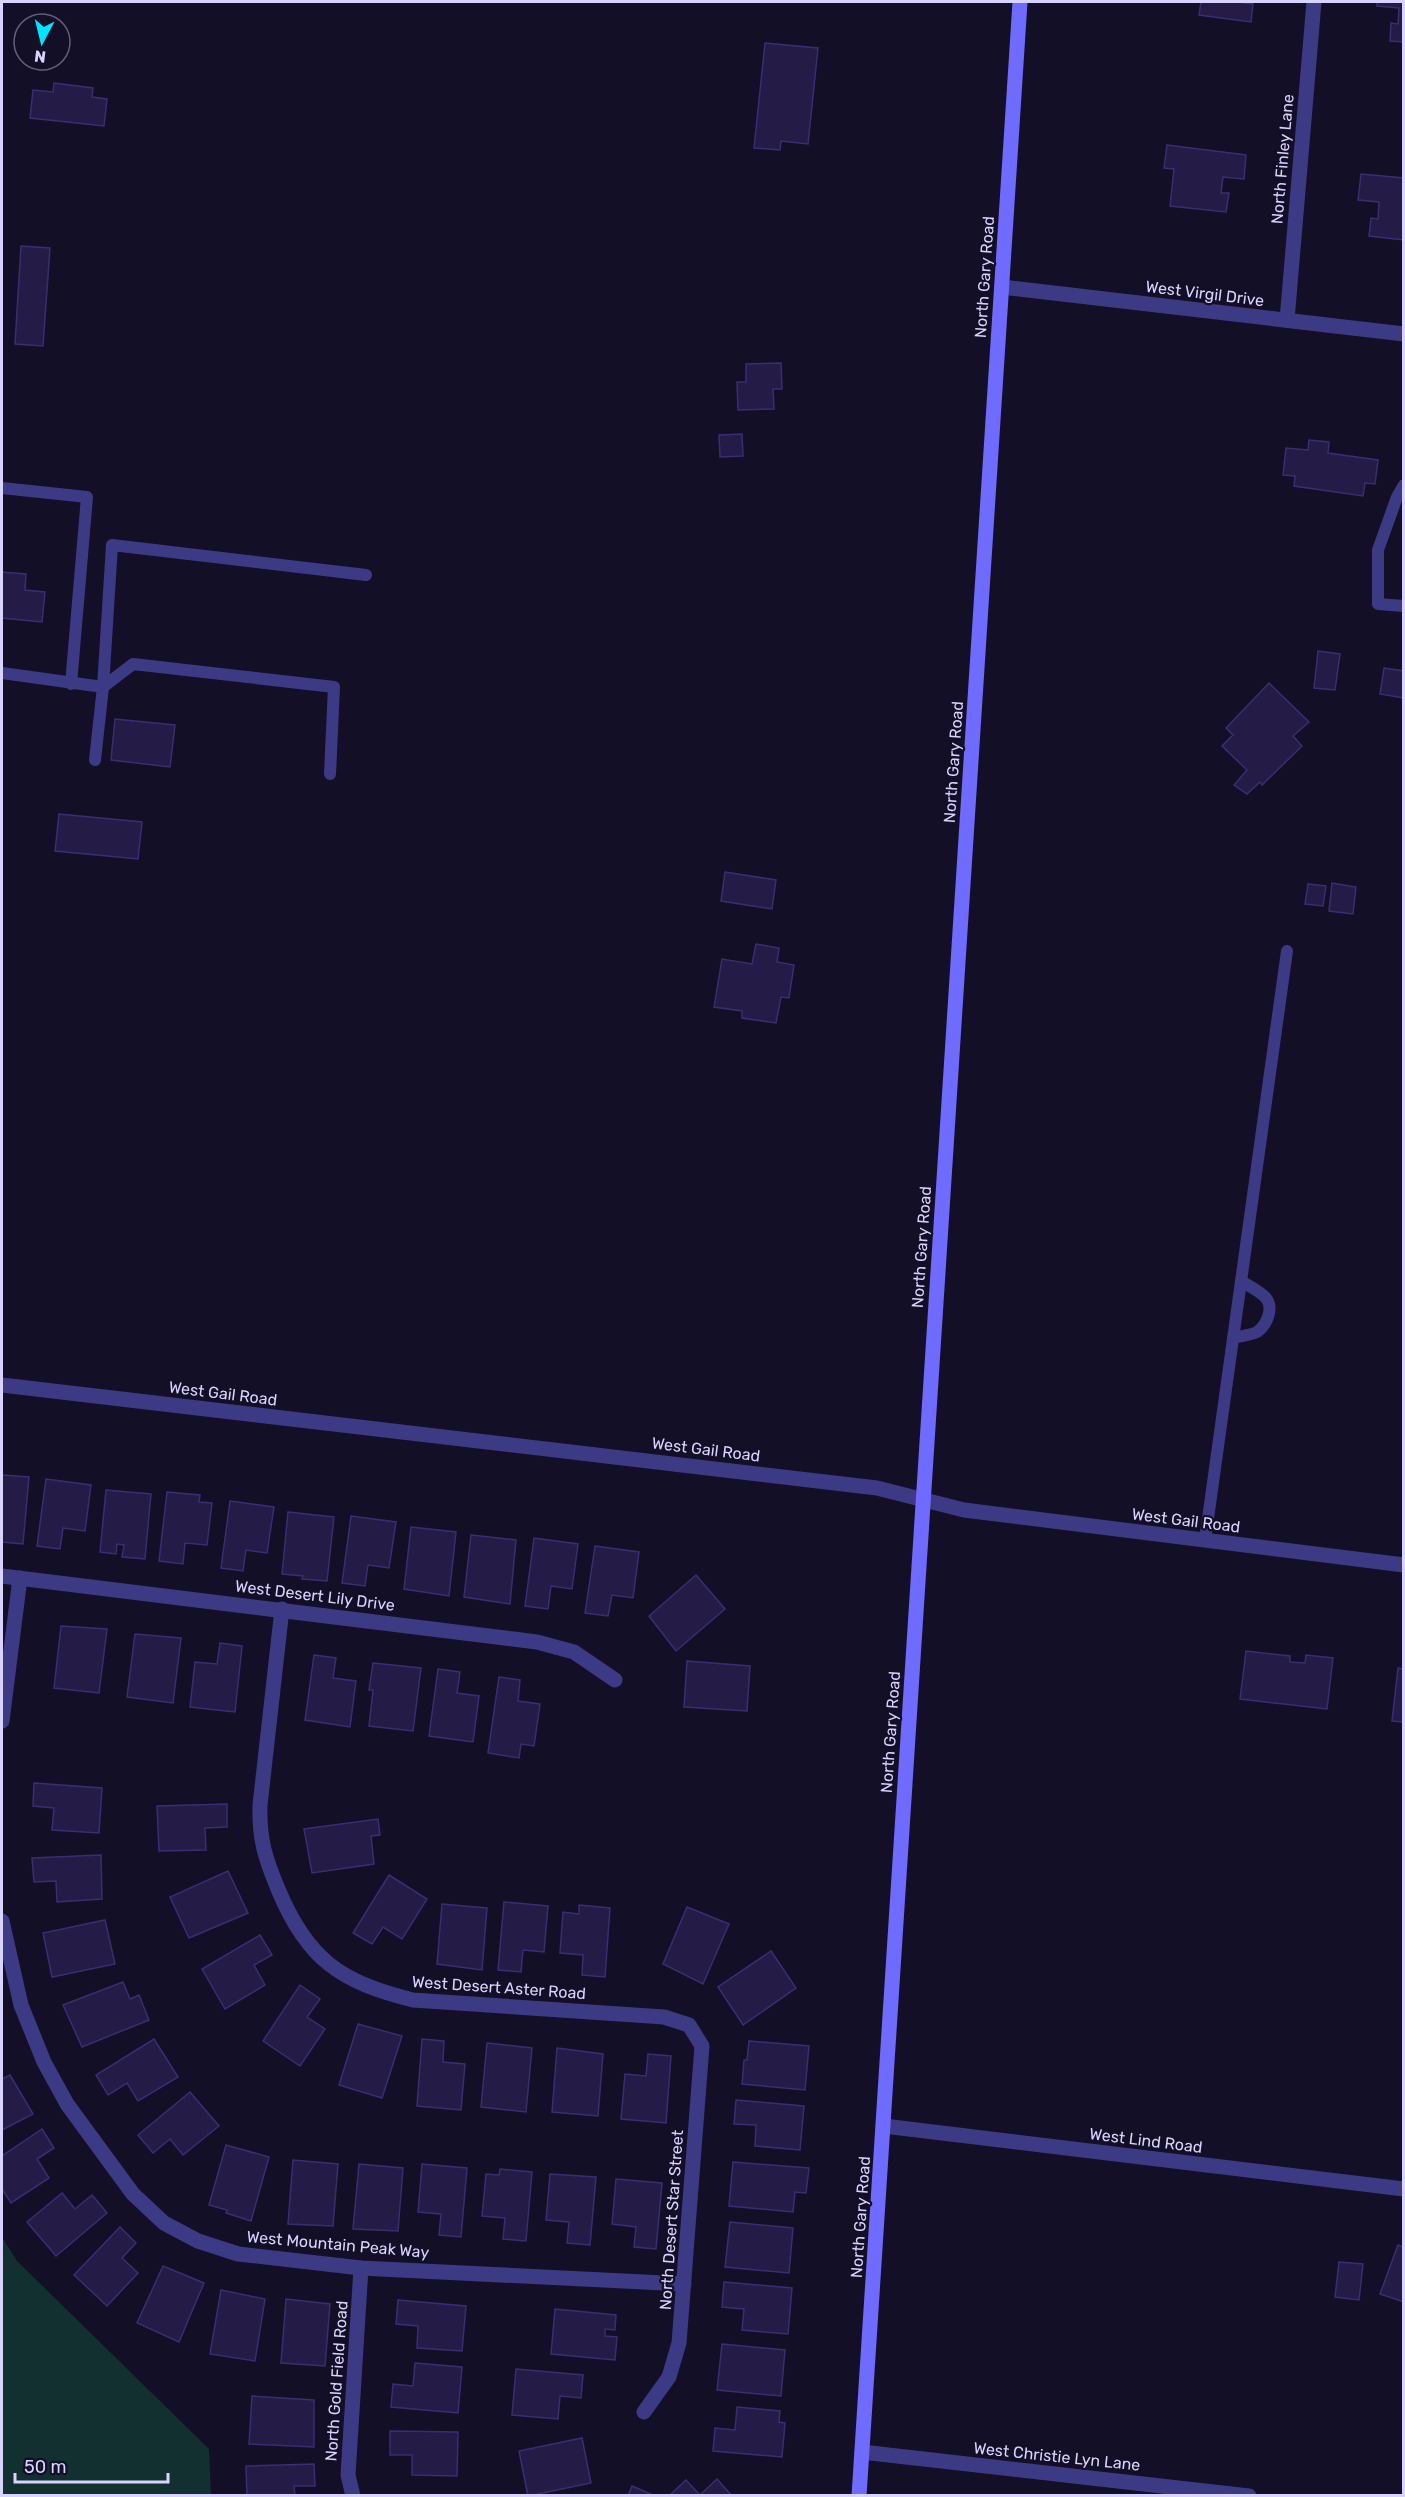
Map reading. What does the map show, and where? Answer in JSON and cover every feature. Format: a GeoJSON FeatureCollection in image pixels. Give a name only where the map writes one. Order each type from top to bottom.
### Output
{"type":"FeatureCollection","features":[{"type":"Feature","properties":{"kind":"street","name":"North Gary Road"},"geometry":{"type":"LineString","coordinates":[[859,2496],[1020,2]]}},
{"type":"Feature","properties":{"kind":"street","name":"North Finley Lane"},"geometry":{"type":"LineString","coordinates":[[1287,320],[1314,2]]}},
{"type":"Feature","properties":{"kind":"street","name":"West Virgil Drive"},"geometry":{"type":"LineString","coordinates":[[1002,287],[1404,334]]}},
{"type":"Feature","properties":{"kind":"street","name":"West Gail Road"},"geometry":{"type":"LineString","coordinates":[[2,1385],[865,1486],[964,1510],[1404,1565]]}},
{"type":"Feature","properties":{"kind":"street","name":"West Desert Lily Drive"},"geometry":{"type":"LineString","coordinates":[[2,1576],[537,1642],[574,1652],[615,1680]]}},
{"type":"Feature","properties":{"kind":"street"},"geometry":{"type":"LineString","coordinates":[[2,1721],[20,1578]]}},
{"type":"Feature","properties":{"kind":"street","name":"West Desert Aster Road"},"geometry":{"type":"LineString","coordinates":[[282,1609],[260,1805],[260,1833],[270,1869],[284,1904],[295,1926],[315,1953],[340,1973],[374,1990],[413,2000],[664,2017],[689,2025]]}},
{"type":"Feature","properties":{"kind":"street","name":"West Mountain Peak Way"},"geometry":{"type":"LineString","coordinates":[[2,1921],[21,2005],[44,2062],[67,2104],[133,2193],[164,2223],[198,2241],[238,2254],[361,2268],[684,2284]]}},
{"type":"Feature","properties":{"kind":"street","name":"North Desert Star Street"},"geometry":{"type":"LineString","coordinates":[[644,2412],[669,2377],[679,2343],[702,2046],[689,2025]]}},
{"type":"Feature","properties":{"kind":"street","name":"West Lind Road"},"geometry":{"type":"LineString","coordinates":[[884,2126],[1404,2189]]}},
{"type":"Feature","properties":{"kind":"street","name":"North Gold Field Road"},"geometry":{"type":"LineString","coordinates":[[353,2496],[348,2475],[361,2268]]}},
{"type":"Feature","properties":{"kind":"street","name":"West Christie Lyn Lane"},"geometry":{"type":"LineString","coordinates":[[862,2452],[1249,2496]]}},
{"type":"Feature","properties":{"kind":"lane"},"geometry":{"type":"LineString","coordinates":[[1404,485],[1397,497],[1378,550],[1378,604],[1404,606]]}},
{"type":"Feature","properties":{"kind":"lane"},"geometry":{"type":"LineString","coordinates":[[2,488],[87,497],[71,684]]}},
{"type":"Feature","properties":{"kind":"lane"},"geometry":{"type":"LineString","coordinates":[[95,760],[103,687],[112,545],[366,575]]}},
{"type":"Feature","properties":{"kind":"lane"},"geometry":{"type":"LineString","coordinates":[[2,673],[103,687],[133,664],[334,687],[330,774]]}},
{"type":"Feature","properties":{"kind":"lane"},"geometry":{"type":"LineString","coordinates":[[1205,1540],[1287,951]]}},
{"type":"Feature","properties":{"kind":"lane"},"geometry":{"type":"LineString","coordinates":[[1233,1338],[1256,1332],[1266,1323],[1269,1312],[1269,1302],[1264,1295],[1241,1281]]}},
{"type":"Feature","properties":{"kind":"green space"},"geometry":{"type":"Polygon","coordinates":[[[2,2237],[17,2261],[209,2449],[211,2495],[2,2495],[2,2237]]]}},
{"type":"Feature","properties":{"kind":"building"},"geometry":{"type":"Polygon","coordinates":[[[1201,2],[1253,4],[1251,22],[1199,15],[1201,2]]]}},
{"type":"Feature","properties":{"kind":"building"},"geometry":{"type":"Polygon","coordinates":[[[1377,2],[1404,2],[1404,42],[1390,41],[1391,23],[1398,24],[1399,8],[1377,6],[1377,2]]]}},
{"type":"Feature","properties":{"kind":"building"},"geometry":{"type":"Polygon","coordinates":[[[765,43],[818,48],[808,144],[781,141],[780,150],[754,148],[765,43]]]}},
{"type":"Feature","properties":{"kind":"building"},"geometry":{"type":"Polygon","coordinates":[[[54,83],[93,88],[92,97],[107,99],[104,126],[30,118],[33,90],[53,92],[54,83]]]}},
{"type":"Feature","properties":{"kind":"building"},"geometry":{"type":"Polygon","coordinates":[[[1167,145],[1246,155],[1244,179],[1223,177],[1221,193],[1229,193],[1226,212],[1170,206],[1174,169],[1164,168],[1167,145]]]}},
{"type":"Feature","properties":{"kind":"building"},"geometry":{"type":"Polygon","coordinates":[[[1361,174],[1404,178],[1404,240],[1369,236],[1371,218],[1378,219],[1379,202],[1358,200],[1361,174]]]}},
{"type":"Feature","properties":{"kind":"building"},"geometry":{"type":"Polygon","coordinates":[[[21,246],[50,248],[43,346],[15,344],[21,246]]]}},
{"type":"Feature","properties":{"kind":"building"},"geometry":{"type":"Polygon","coordinates":[[[781,363],[782,389],[773,389],[774,409],[738,410],[737,382],[746,382],[746,364],[781,363]]]}},
{"type":"Feature","properties":{"kind":"building"},"geometry":{"type":"Polygon","coordinates":[[[742,434],[743,456],[720,457],[719,435],[742,434]]]}},
{"type":"Feature","properties":{"kind":"building"},"geometry":{"type":"Polygon","coordinates":[[[1309,440],[1329,442],[1328,453],[1378,460],[1375,484],[1365,483],[1363,496],[1294,486],[1295,476],[1283,475],[1286,448],[1308,450],[1309,440]]]}},
{"type":"Feature","properties":{"kind":"building"},"geometry":{"type":"Polygon","coordinates":[[[2,572],[26,574],[25,590],[45,592],[42,622],[2,618],[2,572]]]}},
{"type":"Feature","properties":{"kind":"building"},"geometry":{"type":"Polygon","coordinates":[[[1318,651],[1340,654],[1335,690],[1314,688],[1318,651]]]}},
{"type":"Feature","properties":{"kind":"building"},"geometry":{"type":"Polygon","coordinates":[[[1384,668],[1404,671],[1404,698],[1380,694],[1384,668]]]}},
{"type":"Feature","properties":{"kind":"building"},"geometry":{"type":"Polygon","coordinates":[[[1269,683],[1309,722],[1293,736],[1302,746],[1262,785],[1260,782],[1247,794],[1234,785],[1247,770],[1222,746],[1233,735],[1226,728],[1269,683]]]}},
{"type":"Feature","properties":{"kind":"building"},"geometry":{"type":"Polygon","coordinates":[[[115,719],[175,725],[170,767],[111,760],[115,719]]]}},
{"type":"Feature","properties":{"kind":"building"},"geometry":{"type":"Polygon","coordinates":[[[59,814],[142,822],[138,859],[55,851],[59,814]]]}},
{"type":"Feature","properties":{"kind":"building"},"geometry":{"type":"Polygon","coordinates":[[[725,872],[776,880],[772,909],[721,901],[725,872]]]}},
{"type":"Feature","properties":{"kind":"building"},"geometry":{"type":"Polygon","coordinates":[[[1332,883],[1356,887],[1353,914],[1329,911],[1332,883]]]}},
{"type":"Feature","properties":{"kind":"building"},"geometry":{"type":"Polygon","coordinates":[[[1308,884],[1326,886],[1323,906],[1305,904],[1308,884]]]}},
{"type":"Feature","properties":{"kind":"building"},"geometry":{"type":"Polygon","coordinates":[[[756,944],[779,948],[777,962],[794,965],[789,998],[781,997],[776,1023],[742,1018],[742,1011],[714,1007],[722,959],[752,964],[756,944]]]}},
{"type":"Feature","properties":{"kind":"building"},"geometry":{"type":"Polygon","coordinates":[[[2,1475],[29,1477],[23,1544],[2,1542],[2,1475]]]}},
{"type":"Feature","properties":{"kind":"building"},"geometry":{"type":"Polygon","coordinates":[[[46,1479],[91,1485],[85,1531],[63,1528],[60,1549],[37,1546],[46,1479]]]}},
{"type":"Feature","properties":{"kind":"building"},"geometry":{"type":"Polygon","coordinates":[[[106,1490],[151,1494],[145,1559],[122,1557],[124,1545],[117,1544],[116,1554],[100,1552],[106,1490]]]}},
{"type":"Feature","properties":{"kind":"building"},"geometry":{"type":"Polygon","coordinates":[[[167,1492],[200,1495],[199,1502],[212,1503],[207,1545],[185,1543],[183,1564],[159,1561],[167,1492]]]}},
{"type":"Feature","properties":{"kind":"building"},"geometry":{"type":"Polygon","coordinates":[[[230,1501],[274,1507],[267,1553],[246,1550],[243,1571],[221,1568],[230,1501]]]}},
{"type":"Feature","properties":{"kind":"building"},"geometry":{"type":"Polygon","coordinates":[[[288,1512],[334,1517],[327,1581],[302,1579],[303,1576],[282,1574],[288,1512]]]}},
{"type":"Feature","properties":{"kind":"building"},"geometry":{"type":"Polygon","coordinates":[[[351,1516],[396,1522],[389,1568],[368,1565],[365,1586],[342,1583],[351,1516]]]}},
{"type":"Feature","properties":{"kind":"building"},"geometry":{"type":"Polygon","coordinates":[[[411,1527],[456,1532],[449,1596],[404,1589],[411,1527]]]}},
{"type":"Feature","properties":{"kind":"building"},"geometry":{"type":"Polygon","coordinates":[[[471,1535],[516,1540],[510,1604],[464,1597],[471,1535]]]}},
{"type":"Feature","properties":{"kind":"building"},"geometry":{"type":"Polygon","coordinates":[[[534,1538],[578,1544],[572,1589],[551,1586],[548,1609],[525,1606],[534,1538]]]}},
{"type":"Feature","properties":{"kind":"building"},"geometry":{"type":"Polygon","coordinates":[[[595,1546],[639,1552],[633,1598],[612,1595],[608,1616],[585,1613],[595,1546]]]}},
{"type":"Feature","properties":{"kind":"building"},"geometry":{"type":"Polygon","coordinates":[[[696,1575],[725,1609],[676,1651],[649,1616],[696,1575]]]}},
{"type":"Feature","properties":{"kind":"building"},"geometry":{"type":"Polygon","coordinates":[[[61,1626],[107,1629],[99,1693],[54,1688],[61,1626]]]}},
{"type":"Feature","properties":{"kind":"building"},"geometry":{"type":"Polygon","coordinates":[[[135,1634],[181,1638],[173,1703],[127,1697],[135,1634]]]}},
{"type":"Feature","properties":{"kind":"building"},"geometry":{"type":"Polygon","coordinates":[[[220,1643],[242,1646],[235,1712],[190,1707],[195,1662],[217,1664],[220,1643]]]}},
{"type":"Feature","properties":{"kind":"building"},"geometry":{"type":"Polygon","coordinates":[[[1246,1651],[1290,1656],[1290,1662],[1305,1663],[1306,1655],[1333,1658],[1327,1709],[1240,1699],[1246,1651]]]}},
{"type":"Feature","properties":{"kind":"building"},"geometry":{"type":"Polygon","coordinates":[[[314,1655],[336,1658],[333,1678],[356,1681],[350,1727],[305,1720],[314,1655]]]}},
{"type":"Feature","properties":{"kind":"building"},"geometry":{"type":"Polygon","coordinates":[[[687,1661],[750,1666],[747,1711],[684,1707],[687,1661]]]}},
{"type":"Feature","properties":{"kind":"building"},"geometry":{"type":"Polygon","coordinates":[[[373,1663],[421,1668],[413,1731],[369,1726],[373,1690],[369,1690],[373,1663]]]}},
{"type":"Feature","properties":{"kind":"building"},"geometry":{"type":"Polygon","coordinates":[[[1398,1668],[1404,1669],[1404,1722],[1392,1721],[1398,1668]]]}},
{"type":"Feature","properties":{"kind":"building"},"geometry":{"type":"Polygon","coordinates":[[[438,1669],[460,1672],[457,1693],[479,1696],[473,1742],[429,1736],[438,1669]]]}},
{"type":"Feature","properties":{"kind":"building"},"geometry":{"type":"Polygon","coordinates":[[[499,1677],[520,1680],[518,1701],[540,1704],[534,1746],[521,1744],[519,1758],[488,1753],[499,1677]]]}},
{"type":"Feature","properties":{"kind":"building"},"geometry":{"type":"Polygon","coordinates":[[[34,1783],[102,1788],[99,1833],[52,1830],[54,1808],[33,1806],[34,1783]]]}},
{"type":"Feature","properties":{"kind":"building"},"geometry":{"type":"Polygon","coordinates":[[[227,1804],[227,1827],[205,1828],[206,1850],[159,1851],[157,1806],[227,1804]]]}},
{"type":"Feature","properties":{"kind":"building"},"geometry":{"type":"Polygon","coordinates":[[[378,1819],[380,1835],[371,1836],[374,1864],[312,1873],[304,1829],[378,1819]]]}},
{"type":"Feature","properties":{"kind":"building"},"geometry":{"type":"Polygon","coordinates":[[[101,1855],[102,1899],[57,1902],[56,1881],[34,1882],[32,1858],[101,1855]]]}},
{"type":"Feature","properties":{"kind":"building"},"geometry":{"type":"Polygon","coordinates":[[[228,1871],[248,1913],[189,1938],[170,1897],[228,1871]]]}},
{"type":"Feature","properties":{"kind":"building"},"geometry":{"type":"Polygon","coordinates":[[[389,1875],[427,1899],[402,1939],[383,1927],[372,1944],[353,1933],[389,1875]]]}},
{"type":"Feature","properties":{"kind":"building"},"geometry":{"type":"Polygon","coordinates":[[[504,1902],[548,1906],[544,1952],[523,1950],[521,1972],[498,1970],[504,1902]]]}},
{"type":"Feature","properties":{"kind":"building"},"geometry":{"type":"Polygon","coordinates":[[[442,1904],[487,1908],[482,1970],[437,1964],[442,1904]]]}},
{"type":"Feature","properties":{"kind":"building"},"geometry":{"type":"Polygon","coordinates":[[[579,1905],[610,1908],[605,1977],[582,1975],[583,1955],[560,1953],[563,1912],[579,1914],[579,1905]]]}},
{"type":"Feature","properties":{"kind":"building"},"geometry":{"type":"Polygon","coordinates":[[[687,1907],[729,1924],[703,1984],[663,1964],[687,1907]]]}},
{"type":"Feature","properties":{"kind":"building"},"geometry":{"type":"Polygon","coordinates":[[[105,1920],[115,1964],[52,1977],[43,1933],[105,1920]]]}},
{"type":"Feature","properties":{"kind":"building"},"geometry":{"type":"Polygon","coordinates":[[[260,1935],[272,1955],[254,1965],[265,1985],[225,2009],[202,1969],[260,1935]]]}},
{"type":"Feature","properties":{"kind":"building"},"geometry":{"type":"Polygon","coordinates":[[[771,1951],[796,1988],[743,2025],[718,1987],[771,1951]]]}},
{"type":"Feature","properties":{"kind":"building"},"geometry":{"type":"Polygon","coordinates":[[[123,1982],[130,1999],[139,1995],[149,2020],[82,2047],[63,2005],[123,1982]]]}},
{"type":"Feature","properties":{"kind":"building"},"geometry":{"type":"Polygon","coordinates":[[[300,1985],[320,1999],[307,2017],[325,2029],[300,2066],[263,2041],[300,1985]]]}},
{"type":"Feature","properties":{"kind":"building"},"geometry":{"type":"Polygon","coordinates":[[[358,2024],[402,2036],[382,2098],[339,2085],[358,2024]]]}},
{"type":"Feature","properties":{"kind":"building"},"geometry":{"type":"Polygon","coordinates":[[[154,2039],[178,2077],[138,2101],[127,2083],[108,2095],[96,2075],[154,2039]]]}},
{"type":"Feature","properties":{"kind":"building"},"geometry":{"type":"Polygon","coordinates":[[[422,2039],[444,2041],[443,2062],[465,2064],[461,2110],[417,2106],[422,2039]]]}},
{"type":"Feature","properties":{"kind":"building"},"geometry":{"type":"Polygon","coordinates":[[[749,2041],[809,2046],[805,2090],[742,2084],[744,2060],[747,2060],[749,2041]]]}},
{"type":"Feature","properties":{"kind":"building"},"geometry":{"type":"Polygon","coordinates":[[[487,2043],[532,2048],[526,2112],[481,2107],[487,2043]]]}},
{"type":"Feature","properties":{"kind":"building"},"geometry":{"type":"Polygon","coordinates":[[[557,2048],[603,2054],[598,2116],[552,2112],[557,2048]]]}},
{"type":"Feature","properties":{"kind":"building"},"geometry":{"type":"Polygon","coordinates":[[[648,2054],[671,2056],[666,2123],[621,2119],[625,2074],[646,2076],[648,2054]]]}},
{"type":"Feature","properties":{"kind":"building"},"geometry":{"type":"Polygon","coordinates":[[[10,2075],[33,2114],[2,2130],[2,2079],[10,2075]]]}},
{"type":"Feature","properties":{"kind":"building"},"geometry":{"type":"Polygon","coordinates":[[[190,2092],[219,2126],[183,2155],[170,2139],[153,2153],[138,2135],[190,2092]]]}},
{"type":"Feature","properties":{"kind":"building"},"geometry":{"type":"Polygon","coordinates":[[[736,2100],[804,2106],[800,2150],[755,2146],[756,2125],[734,2124],[736,2100]]]}},
{"type":"Feature","properties":{"kind":"building"},"geometry":{"type":"Polygon","coordinates":[[[42,2129],[54,2148],[37,2159],[49,2178],[11,2203],[2,2189],[2,2156],[42,2129]]]}},
{"type":"Feature","properties":{"kind":"building"},"geometry":{"type":"Polygon","coordinates":[[[226,2145],[269,2157],[251,2221],[209,2205],[226,2145]]]}},
{"type":"Feature","properties":{"kind":"building"},"geometry":{"type":"Polygon","coordinates":[[[293,2160],[338,2164],[333,2226],[288,2224],[293,2160]]]}},
{"type":"Feature","properties":{"kind":"building"},"geometry":{"type":"Polygon","coordinates":[[[733,2162],[809,2168],[806,2193],[795,2192],[793,2212],[729,2206],[733,2162]]]}},
{"type":"Feature","properties":{"kind":"building"},"geometry":{"type":"Polygon","coordinates":[[[359,2164],[403,2168],[398,2231],[353,2229],[359,2164]]]}},
{"type":"Feature","properties":{"kind":"building"},"geometry":{"type":"Polygon","coordinates":[[[422,2164],[467,2168],[461,2237],[439,2235],[441,2214],[418,2212],[422,2164]]]}},
{"type":"Feature","properties":{"kind":"building"},"geometry":{"type":"Polygon","coordinates":[[[500,2169],[532,2172],[526,2241],[503,2239],[505,2218],[482,2216],[486,2174],[499,2175],[500,2169]]]}},
{"type":"Feature","properties":{"kind":"building"},"geometry":{"type":"Polygon","coordinates":[[[550,2174],[596,2177],[590,2245],[567,2243],[569,2222],[546,2220],[550,2174]]]}},
{"type":"Feature","properties":{"kind":"building"},"geometry":{"type":"Polygon","coordinates":[[[616,2179],[662,2183],[656,2249],[634,2247],[636,2227],[612,2224],[616,2179]]]}},
{"type":"Feature","properties":{"kind":"building"},"geometry":{"type":"Polygon","coordinates":[[[62,2193],[75,2209],[92,2195],[107,2213],[56,2256],[27,2222],[62,2193]]]}},
{"type":"Feature","properties":{"kind":"building"},"geometry":{"type":"Polygon","coordinates":[[[730,2222],[793,2228],[789,2273],[725,2267],[730,2222]]]}},
{"type":"Feature","properties":{"kind":"building"},"geometry":{"type":"Polygon","coordinates":[[[120,2227],[136,2243],[122,2258],[138,2273],[107,2306],[74,2275],[120,2227]]]}},
{"type":"Feature","properties":{"kind":"building"},"geometry":{"type":"Polygon","coordinates":[[[1398,2245],[1404,2247],[1404,2302],[1380,2294],[1398,2245]]]}},
{"type":"Feature","properties":{"kind":"building"},"geometry":{"type":"Polygon","coordinates":[[[1339,2262],[1363,2264],[1359,2300],[1335,2297],[1339,2262]]]}},
{"type":"Feature","properties":{"kind":"building"},"geometry":{"type":"Polygon","coordinates":[[[163,2266],[204,2283],[179,2342],[137,2323],[163,2266]]]}},
{"type":"Feature","properties":{"kind":"building"},"geometry":{"type":"Polygon","coordinates":[[[724,2282],[792,2288],[788,2334],[742,2330],[744,2309],[722,2307],[724,2282]]]}},
{"type":"Feature","properties":{"kind":"building"},"geometry":{"type":"Polygon","coordinates":[[[221,2290],[265,2299],[255,2361],[210,2354],[221,2290]]]}},
{"type":"Feature","properties":{"kind":"building"},"geometry":{"type":"Polygon","coordinates":[[[286,2299],[330,2304],[325,2366],[281,2363],[286,2299]]]}},
{"type":"Feature","properties":{"kind":"building"},"geometry":{"type":"Polygon","coordinates":[[[398,2300],[466,2306],[462,2351],[417,2348],[418,2326],[396,2324],[398,2300]]]}},
{"type":"Feature","properties":{"kind":"building"},"geometry":{"type":"Polygon","coordinates":[[[555,2309],[616,2315],[615,2330],[605,2329],[605,2336],[617,2337],[615,2360],[551,2354],[555,2309]]]}},
{"type":"Feature","properties":{"kind":"building"},"geometry":{"type":"Polygon","coordinates":[[[722,2344],[785,2350],[781,2396],[717,2390],[722,2344]]]}},
{"type":"Feature","properties":{"kind":"building"},"geometry":{"type":"Polygon","coordinates":[[[415,2363],[462,2367],[458,2413],[391,2407],[393,2384],[413,2386],[415,2363]]]}},
{"type":"Feature","properties":{"kind":"building"},"geometry":{"type":"Polygon","coordinates":[[[516,2369],[583,2375],[581,2398],[560,2396],[558,2419],[512,2415],[516,2369]]]}},
{"type":"Feature","properties":{"kind":"building"},"geometry":{"type":"Polygon","coordinates":[[[252,2396],[314,2400],[314,2447],[249,2444],[252,2396]]]}},
{"type":"Feature","properties":{"kind":"building"},"geometry":{"type":"Polygon","coordinates":[[[737,2407],[780,2411],[779,2422],[785,2423],[782,2457],[713,2451],[715,2428],[735,2430],[737,2407]]]}},
{"type":"Feature","properties":{"kind":"building"},"geometry":{"type":"Polygon","coordinates":[[[390,2431],[458,2432],[457,2476],[412,2475],[412,2455],[390,2455],[390,2431]]]}},
{"type":"Feature","properties":{"kind":"building"},"geometry":{"type":"Polygon","coordinates":[[[582,2438],[591,2483],[528,2496],[519,2451],[582,2438]]]}},
{"type":"Feature","properties":{"kind":"building"},"geometry":{"type":"Polygon","coordinates":[[[314,2464],[315,2486],[294,2486],[295,2496],[247,2496],[246,2466],[314,2464]]]}},
{"type":"Feature","properties":{"kind":"building"},"geometry":{"type":"Polygon","coordinates":[[[717,2479],[732,2496],[670,2495],[686,2480],[700,2495],[717,2479]]]}},
{"type":"Feature","properties":{"kind":"building"},"geometry":{"type":"Polygon","coordinates":[[[632,2486],[653,2495],[653,2496],[628,2496],[632,2486]]]}}]}
